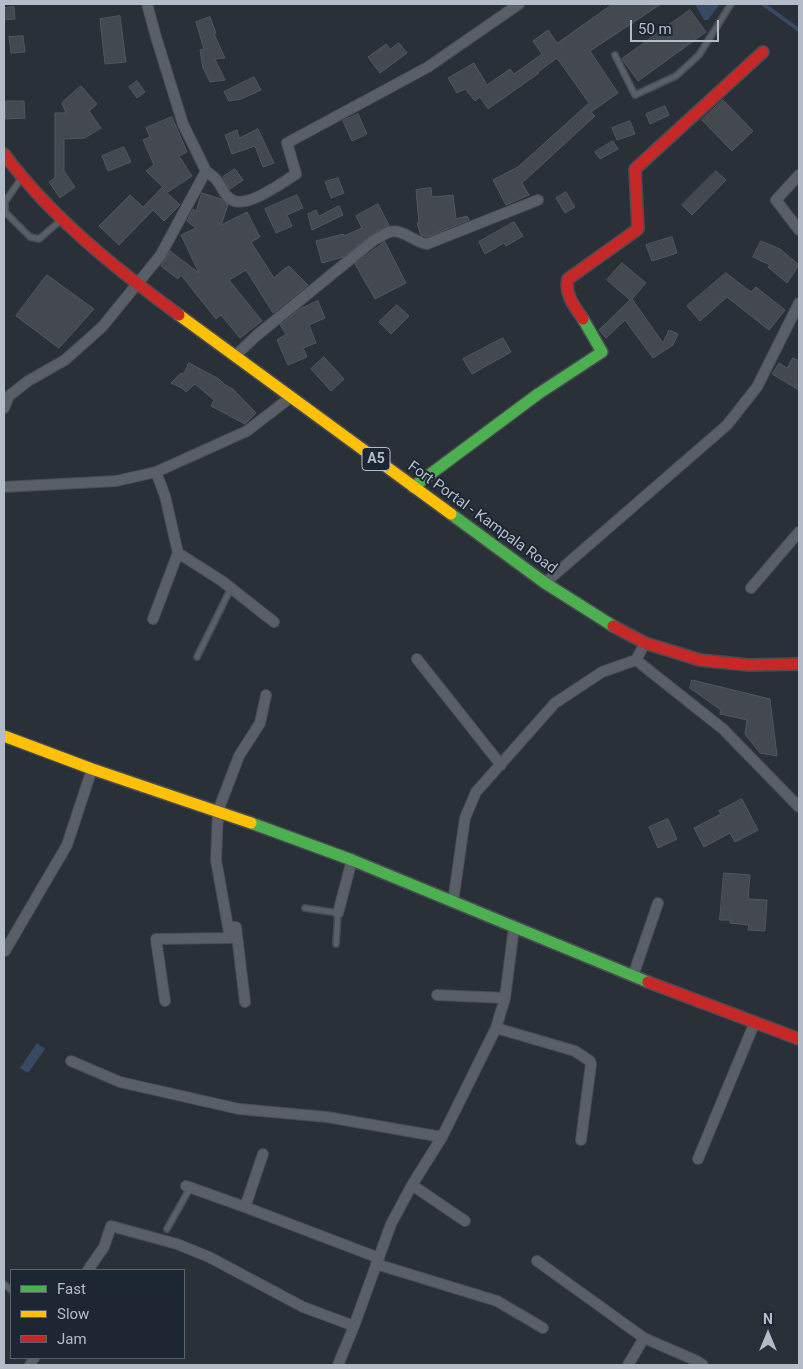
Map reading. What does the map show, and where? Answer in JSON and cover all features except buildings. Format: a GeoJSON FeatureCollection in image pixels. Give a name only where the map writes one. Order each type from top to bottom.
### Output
{"type":"FeatureCollection","features":[{"type":"Feature","properties":{"kind":"street"},"geometry":{"type":"LineString","coordinates":[[147,4],[183,124],[206,171],[217,180],[227,196],[238,203],[250,201],[296,174],[287,143],[428,67],[519,4]]}},
{"type":"Feature","properties":{"kind":"street"},"geometry":{"type":"LineString","coordinates":[[413,487],[538,394],[602,352],[568,294],[566,286],[568,279],[638,229],[635,169],[764,52]]}},
{"type":"Feature","properties":{"kind":"street","name":"Fort Portal - Kampala Road"},"geometry":{"type":"LineString","coordinates":[[4,154],[22,178],[61,220],[138,284],[545,583],[603,620],[645,643],[700,660],[748,665],[799,664]]}},
{"type":"Feature","properties":{"kind":"street"},"geometry":{"type":"LineString","coordinates":[[4,408],[10,396],[28,380],[65,360],[102,327],[160,256],[206,171]]}},
{"type":"Feature","properties":{"kind":"street"},"geometry":{"type":"LineString","coordinates":[[799,175],[776,200],[799,230]]}},
{"type":"Feature","properties":{"kind":"street"},"geometry":{"type":"LineString","coordinates":[[236,355],[256,336],[374,240],[389,232],[397,232],[417,242],[427,244],[538,200]]}},
{"type":"Feature","properties":{"kind":"street"},"geometry":{"type":"LineString","coordinates":[[545,583],[727,425],[757,387],[799,303]]}},
{"type":"Feature","properties":{"kind":"street"},"geometry":{"type":"LineString","coordinates":[[4,487],[116,481],[156,472],[247,431],[292,397]]}},
{"type":"Feature","properties":{"kind":"street"},"geometry":{"type":"LineString","coordinates":[[153,619],[178,553],[165,496],[156,472]]}},
{"type":"Feature","properties":{"kind":"street"},"geometry":{"type":"LineString","coordinates":[[751,588],[799,532]]}},
{"type":"Feature","properties":{"kind":"street"},"geometry":{"type":"LineString","coordinates":[[178,553],[231,588],[274,622]]}},
{"type":"Feature","properties":{"kind":"street"},"geometry":{"type":"LineString","coordinates":[[454,902],[465,818],[476,792],[555,703],[602,672],[636,660],[645,643]]}},
{"type":"Feature","properties":{"kind":"street"},"geometry":{"type":"LineString","coordinates":[[417,659],[500,765]]}},
{"type":"Feature","properties":{"kind":"street"},"geometry":{"type":"LineString","coordinates":[[636,660],[723,729],[797,800]]}},
{"type":"Feature","properties":{"kind":"street"},"geometry":{"type":"LineString","coordinates":[[165,1001],[156,939],[230,938],[216,860],[218,811],[239,756],[260,723],[266,695]]}},
{"type":"Feature","properties":{"kind":"street"},"geometry":{"type":"LineString","coordinates":[[4,736],[92,770],[218,811],[352,860],[633,976],[799,1039]]}},
{"type":"Feature","properties":{"kind":"street"},"geometry":{"type":"LineString","coordinates":[[5,951],[67,846],[92,770]]}},
{"type":"Feature","properties":{"kind":"street"},"geometry":{"type":"LineString","coordinates":[[338,913],[352,860]]}},
{"type":"Feature","properties":{"kind":"street"},"geometry":{"type":"LineString","coordinates":[[633,976],[658,903]]}},
{"type":"Feature","properties":{"kind":"street"},"geometry":{"type":"LineString","coordinates":[[228,927],[236,927],[245,1002]]}},
{"type":"Feature","properties":{"kind":"street"},"geometry":{"type":"LineString","coordinates":[[338,1365],[391,1224],[412,1185],[442,1137],[496,1028],[505,998],[514,927]]}},
{"type":"Feature","properties":{"kind":"street"},"geometry":{"type":"LineString","coordinates":[[437,995],[505,998]]}},
{"type":"Feature","properties":{"kind":"street"},"geometry":{"type":"LineString","coordinates":[[698,1159],[754,1022]]}},
{"type":"Feature","properties":{"kind":"street"},"geometry":{"type":"LineString","coordinates":[[496,1028],[575,1050],[590,1061],[582,1140]]}},
{"type":"Feature","properties":{"kind":"street"},"geometry":{"type":"LineString","coordinates":[[71,1061],[120,1082],[239,1109],[327,1117],[442,1137]]}},
{"type":"Feature","properties":{"kind":"street"},"geometry":{"type":"LineString","coordinates":[[245,1207],[263,1154]]}},
{"type":"Feature","properties":{"kind":"street"},"geometry":{"type":"LineString","coordinates":[[412,1185],[465,1221]]}},
{"type":"Feature","properties":{"kind":"street"},"geometry":{"type":"LineString","coordinates":[[188,1187],[245,1207],[378,1261],[497,1301],[543,1328]]}},
{"type":"Feature","properties":{"kind":"street"},"geometry":{"type":"LineString","coordinates":[[89,1269],[104,1247],[111,1226],[177,1244],[209,1257],[303,1307],[354,1326]]}},
{"type":"Feature","properties":{"kind":"street"},"geometry":{"type":"LineString","coordinates":[[537,1261],[644,1338],[703,1365]]}},
{"type":"Feature","properties":{"kind":"street"},"geometry":{"type":"LineString","coordinates":[[628,1365],[644,1338]]}},
{"type":"Feature","properties":{"kind":"lane"},"geometry":{"type":"LineString","coordinates":[[615,55],[635,95],[676,76],[699,55],[731,4]]}},
{"type":"Feature","properties":{"kind":"lane"},"geometry":{"type":"LineString","coordinates":[[22,178],[4,202],[4,212],[30,237],[39,239],[61,220]]}},
{"type":"Feature","properties":{"kind":"lane"},"geometry":{"type":"LineString","coordinates":[[197,657],[231,588]]}},
{"type":"Feature","properties":{"kind":"lane"},"geometry":{"type":"LineString","coordinates":[[305,908],[338,913],[336,944]]}},
{"type":"Feature","properties":{"kind":"lane"},"geometry":{"type":"LineString","coordinates":[[167,1229],[188,1187]]}},
{"type":"Feature","properties":{"kind":"water"},"geometry":{"type":"Polygon","coordinates":[[[695,4],[720,4],[708,20],[704,20],[695,4]]]}},
{"type":"Feature","properties":{"kind":"water"},"geometry":{"type":"Polygon","coordinates":[[[37,1043],[45,1049],[28,1073],[20,1068],[37,1043]]]}},
{"type":"Feature","properties":{"kind":"waterway"},"geometry":{"type":"LineString","coordinates":[[763,4],[799,30]]}},
{"type":"Feature","properties":{"kind":"traffic: fast"},"geometry":{"type":"LineString","coordinates":[[413,487],[538,394],[602,352],[583,319]]}},
{"type":"Feature","properties":{"kind":"traffic: fast"},"geometry":{"type":"LineString","coordinates":[[451,514],[545,583],[613,626]]}},
{"type":"Feature","properties":{"kind":"traffic: fast"},"geometry":{"type":"LineString","coordinates":[[251,823],[352,860],[648,982]]}},
{"type":"Feature","properties":{"kind":"traffic: slow"},"geometry":{"type":"LineString","coordinates":[[179,315],[451,514]]}},
{"type":"Feature","properties":{"kind":"traffic: slow"},"geometry":{"type":"LineString","coordinates":[[4,736],[92,769],[251,823]]}},
{"type":"Feature","properties":{"kind":"traffic: jam"},"geometry":{"type":"LineString","coordinates":[[583,319],[569,295],[568,279],[638,229],[635,169],[763,52]]}},
{"type":"Feature","properties":{"kind":"traffic: jam"},"geometry":{"type":"LineString","coordinates":[[4,154],[43,200],[64,221],[131,279],[179,315]]}},
{"type":"Feature","properties":{"kind":"traffic: jam"},"geometry":{"type":"LineString","coordinates":[[613,626],[645,643],[700,660],[748,665],[799,664]]}},
{"type":"Feature","properties":{"kind":"traffic: jam"},"geometry":{"type":"LineString","coordinates":[[648,982],[799,1039]]}}]}
